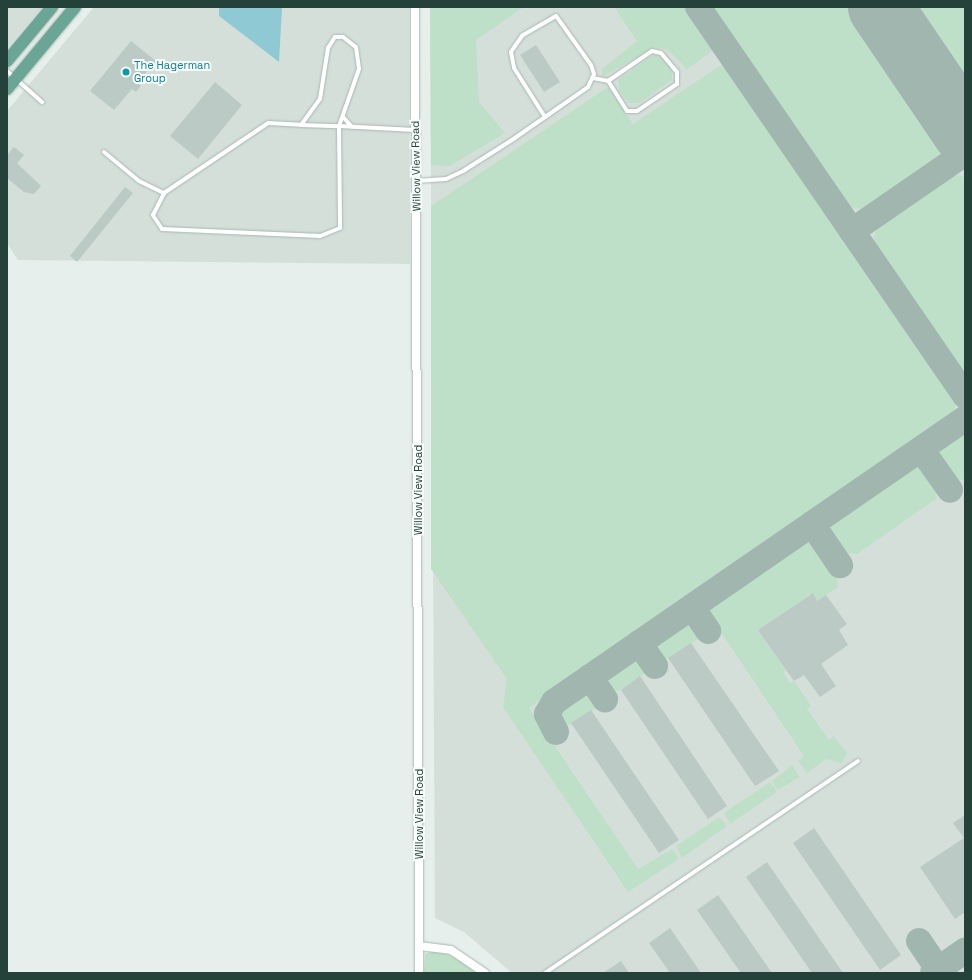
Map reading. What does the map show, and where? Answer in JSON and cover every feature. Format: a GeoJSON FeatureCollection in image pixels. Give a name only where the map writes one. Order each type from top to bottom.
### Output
{"type":"FeatureCollection","features":[{"type":"Feature","properties":{"kind":"main road"},"geometry":{"type":"LineString","coordinates":[[7,61],[52,7]]}},
{"type":"Feature","properties":{"kind":"main road"},"geometry":{"type":"LineString","coordinates":[[9,80],[75,7]]}},
{"type":"Feature","properties":{"kind":"street","name":"Willow View Road"},"geometry":{"type":"LineString","coordinates":[[415,7],[419,973]]}},
{"type":"Feature","properties":{"kind":"street"},"geometry":{"type":"LineString","coordinates":[[419,946],[451,950],[485,973]]}},
{"type":"Feature","properties":{"kind":"lane"},"geometry":{"type":"LineString","coordinates":[[416,181],[454,176],[545,117],[588,87],[593,78],[591,66],[556,16],[522,36],[513,46],[510,58],[545,117]]}},
{"type":"Feature","properties":{"kind":"lane"},"geometry":{"type":"LineString","coordinates":[[300,125],[320,98],[328,48],[335,37],[342,37],[356,47],[359,69],[339,126],[340,228],[320,236],[162,229],[153,215],[164,193],[268,123],[300,125],[339,126],[415,130]]}},
{"type":"Feature","properties":{"kind":"lane"},"geometry":{"type":"LineString","coordinates":[[593,78],[608,81],[652,51],[661,53],[677,72],[677,84],[637,111],[627,111],[608,81]]}},
{"type":"Feature","properties":{"kind":"lane"},"geometry":{"type":"LineString","coordinates":[[9,80],[42,102]]}},
{"type":"Feature","properties":{"kind":"lane"},"geometry":{"type":"LineString","coordinates":[[343,117],[352,127]]}},
{"type":"Feature","properties":{"kind":"lane"},"geometry":{"type":"LineString","coordinates":[[104,152],[139,181],[164,193]]}},
{"type":"Feature","properties":{"kind":"lane"},"geometry":{"type":"LineString","coordinates":[[545,973],[858,761]]}},
{"type":"Feature","properties":{"kind":"shaded area"},"geometry":{"type":"Polygon","coordinates":[[[7,7],[42,7],[7,48],[7,7]]]}},
{"type":"Feature","properties":{"kind":"shaded area"},"geometry":{"type":"Polygon","coordinates":[[[94,7],[409,7],[410,264],[18,260],[7,243],[7,111],[94,7]]]}},
{"type":"Feature","properties":{"kind":"shaded area"},"geometry":{"type":"Polygon","coordinates":[[[430,7],[965,7],[965,973],[512,973],[464,932],[435,918],[430,7]]]}},
{"type":"Feature","properties":{"kind":"green space"},"geometry":{"type":"Polygon","coordinates":[[[430,7],[524,7],[476,40],[479,102],[505,133],[450,166],[431,165],[430,7]]]}},
{"type":"Feature","properties":{"kind":"green space"},"geometry":{"type":"Polygon","coordinates":[[[614,7],[688,7],[712,41],[712,51],[687,69],[668,50],[655,47],[602,77],[602,69],[637,41],[614,7]]]}},
{"type":"Feature","properties":{"kind":"green space"},"geometry":{"type":"Polygon","coordinates":[[[709,7],[853,7],[941,136],[942,151],[936,163],[867,209],[850,208],[709,7]]]}},
{"type":"Feature","properties":{"kind":"green space"},"geometry":{"type":"Polygon","coordinates":[[[906,7],[965,7],[965,94],[906,7]]]}},
{"type":"Feature","properties":{"kind":"green space"},"geometry":{"type":"Polygon","coordinates":[[[653,55],[664,58],[672,70],[672,80],[639,103],[629,103],[619,91],[618,80],[653,55]]]}},
{"type":"Feature","properties":{"kind":"green space"},"geometry":{"type":"Polygon","coordinates":[[[721,65],[731,69],[954,395],[956,405],[949,419],[529,708],[638,869],[672,849],[679,859],[628,892],[503,707],[507,679],[431,569],[431,206],[608,87],[633,124],[721,65]]]}},
{"type":"Feature","properties":{"kind":"green space"},"geometry":{"type":"Polygon","coordinates":[[[959,175],[965,178],[965,380],[876,249],[874,237],[879,223],[948,176],[959,175]]]}},
{"type":"Feature","properties":{"kind":"green space"},"geometry":{"type":"Polygon","coordinates":[[[961,433],[965,433],[965,479],[961,480],[953,477],[939,453],[942,447],[961,433]]]}},
{"type":"Feature","properties":{"kind":"green space"},"geometry":{"type":"Polygon","coordinates":[[[913,466],[924,468],[938,486],[936,499],[857,554],[842,552],[830,534],[832,522],[913,466]]]}},
{"type":"Feature","properties":{"kind":"green space"},"geometry":{"type":"Polygon","coordinates":[[[803,542],[811,542],[817,547],[837,577],[838,587],[817,601],[812,593],[758,630],[786,670],[783,672],[790,683],[794,681],[811,706],[807,709],[829,740],[834,736],[847,753],[841,763],[826,759],[807,773],[798,761],[804,756],[708,613],[711,605],[803,542]]]}},
{"type":"Feature","properties":{"kind":"green space"},"geometry":{"type":"Polygon","coordinates":[[[687,622],[695,627],[698,639],[668,658],[661,657],[655,644],[687,622]]]}},
{"type":"Feature","properties":{"kind":"green space"},"geometry":{"type":"Polygon","coordinates":[[[632,659],[640,660],[646,672],[621,690],[612,691],[606,677],[632,659]]]}},
{"type":"Feature","properties":{"kind":"green space"},"geometry":{"type":"Polygon","coordinates":[[[583,693],[591,693],[597,702],[594,709],[569,725],[563,725],[558,718],[559,709],[583,693]]]}},
{"type":"Feature","properties":{"kind":"green space"},"geometry":{"type":"Polygon","coordinates":[[[792,765],[800,777],[778,790],[772,781],[792,765]]]}},
{"type":"Feature","properties":{"kind":"green space"},"geometry":{"type":"Polygon","coordinates":[[[770,782],[777,792],[730,824],[724,813],[770,782]]]}},
{"type":"Feature","properties":{"kind":"green space"},"geometry":{"type":"Polygon","coordinates":[[[719,817],[727,826],[682,858],[676,846],[719,817]]]}},
{"type":"Feature","properties":{"kind":"green space"},"geometry":{"type":"Polygon","coordinates":[[[432,952],[444,953],[463,961],[475,973],[424,973],[425,954],[432,952]]]}},
{"type":"Feature","properties":{"kind":"water"},"geometry":{"type":"Polygon","coordinates":[[[219,8],[282,8],[279,62],[219,16],[219,8]]]}},
{"type":"Feature","properties":{"kind":"building","name":"The Hagerman Group"},"geometry":{"type":"Polygon","coordinates":[[[131,41],[156,61],[137,83],[141,86],[136,92],[132,89],[114,110],[90,91],[131,41]]]}},
{"type":"Feature","properties":{"kind":"building"},"geometry":{"type":"Polygon","coordinates":[[[536,45],[560,82],[544,92],[520,55],[536,45]]]}},
{"type":"Feature","properties":{"kind":"building"},"geometry":{"type":"Polygon","coordinates":[[[215,82],[242,105],[198,159],[170,136],[215,82]]]}},
{"type":"Feature","properties":{"kind":"building"},"geometry":{"type":"Polygon","coordinates":[[[14,147],[24,155],[17,163],[41,186],[34,194],[24,192],[7,178],[7,155],[14,147]]]}},
{"type":"Feature","properties":{"kind":"building"},"geometry":{"type":"Polygon","coordinates":[[[125,187],[133,193],[77,262],[70,256],[125,187]]]}},
{"type":"Feature","properties":{"kind":"building"},"geometry":{"type":"Polygon","coordinates":[[[813,593],[817,601],[826,595],[847,624],[839,630],[848,645],[821,664],[836,686],[820,697],[804,675],[794,681],[758,630],[813,593]]]}},
{"type":"Feature","properties":{"kind":"building"},"geometry":{"type":"Polygon","coordinates":[[[691,643],[779,771],[755,786],[668,658],[691,643]]]}},
{"type":"Feature","properties":{"kind":"building"},"geometry":{"type":"Polygon","coordinates":[[[640,676],[727,806],[708,819],[621,690],[640,676]]]}},
{"type":"Feature","properties":{"kind":"building"},"geometry":{"type":"Polygon","coordinates":[[[591,710],[679,840],[659,853],[571,723],[591,710]]]}},
{"type":"Feature","properties":{"kind":"building"},"geometry":{"type":"Polygon","coordinates":[[[965,815],[965,912],[955,919],[920,867],[964,838],[953,823],[965,815]]]}},
{"type":"Feature","properties":{"kind":"building"},"geometry":{"type":"Polygon","coordinates":[[[814,828],[901,955],[880,970],[793,843],[814,828]]]}},
{"type":"Feature","properties":{"kind":"building"},"geometry":{"type":"Polygon","coordinates":[[[767,862],[843,973],[812,973],[746,877],[767,862]]]}},
{"type":"Feature","properties":{"kind":"building"},"geometry":{"type":"Polygon","coordinates":[[[718,895],[772,973],[741,973],[697,910],[718,895]]]}},
{"type":"Feature","properties":{"kind":"building"},"geometry":{"type":"Polygon","coordinates":[[[670,928],[701,973],[670,973],[649,943],[670,928]]]}},
{"type":"Feature","properties":{"kind":"building"},"geometry":{"type":"Polygon","coordinates":[[[621,961],[629,973],[603,973],[621,961]]]}},
{"type":"Feature","properties":{"kind":"taxiway"},"geometry":{"type":"LineString","coordinates":[[698,7],[965,396]]}},
{"type":"Feature","properties":{"kind":"taxiway"},"geometry":{"type":"LineString","coordinates":[[852,231],[965,153]]}},
{"type":"Feature","properties":{"kind":"taxiway"},"geometry":{"type":"LineString","coordinates":[[556,732],[547,714],[554,702],[965,418]]}},
{"type":"Feature","properties":{"kind":"taxiway"},"geometry":{"type":"LineString","coordinates":[[921,449],[950,490]]}},
{"type":"Feature","properties":{"kind":"taxiway"},"geometry":{"type":"LineString","coordinates":[[812,524],[840,565]]}},
{"type":"Feature","properties":{"kind":"taxiway"},"geometry":{"type":"LineString","coordinates":[[692,607],[708,631]]}},
{"type":"Feature","properties":{"kind":"taxiway"},"geometry":{"type":"LineString","coordinates":[[639,643],[655,666]]}},
{"type":"Feature","properties":{"kind":"taxiway"},"geometry":{"type":"LineString","coordinates":[[590,677],[605,699]]}},
{"type":"Feature","properties":{"kind":"taxiway"},"geometry":{"type":"LineString","coordinates":[[919,941],[938,969]]}},
{"type":"Feature","properties":{"kind":"taxiway"},"geometry":{"type":"LineString","coordinates":[[933,973],[965,951]]}},
{"type":"Feature","properties":{"kind":"runway"},"geometry":{"type":"LineString","coordinates":[[880,7],[965,132]]}},
{"type":"Feature","properties":{"kind":"place","name":"The Hagerman Group"},"geometry":{"type":"Point","coordinates":[126,72]}}]}
